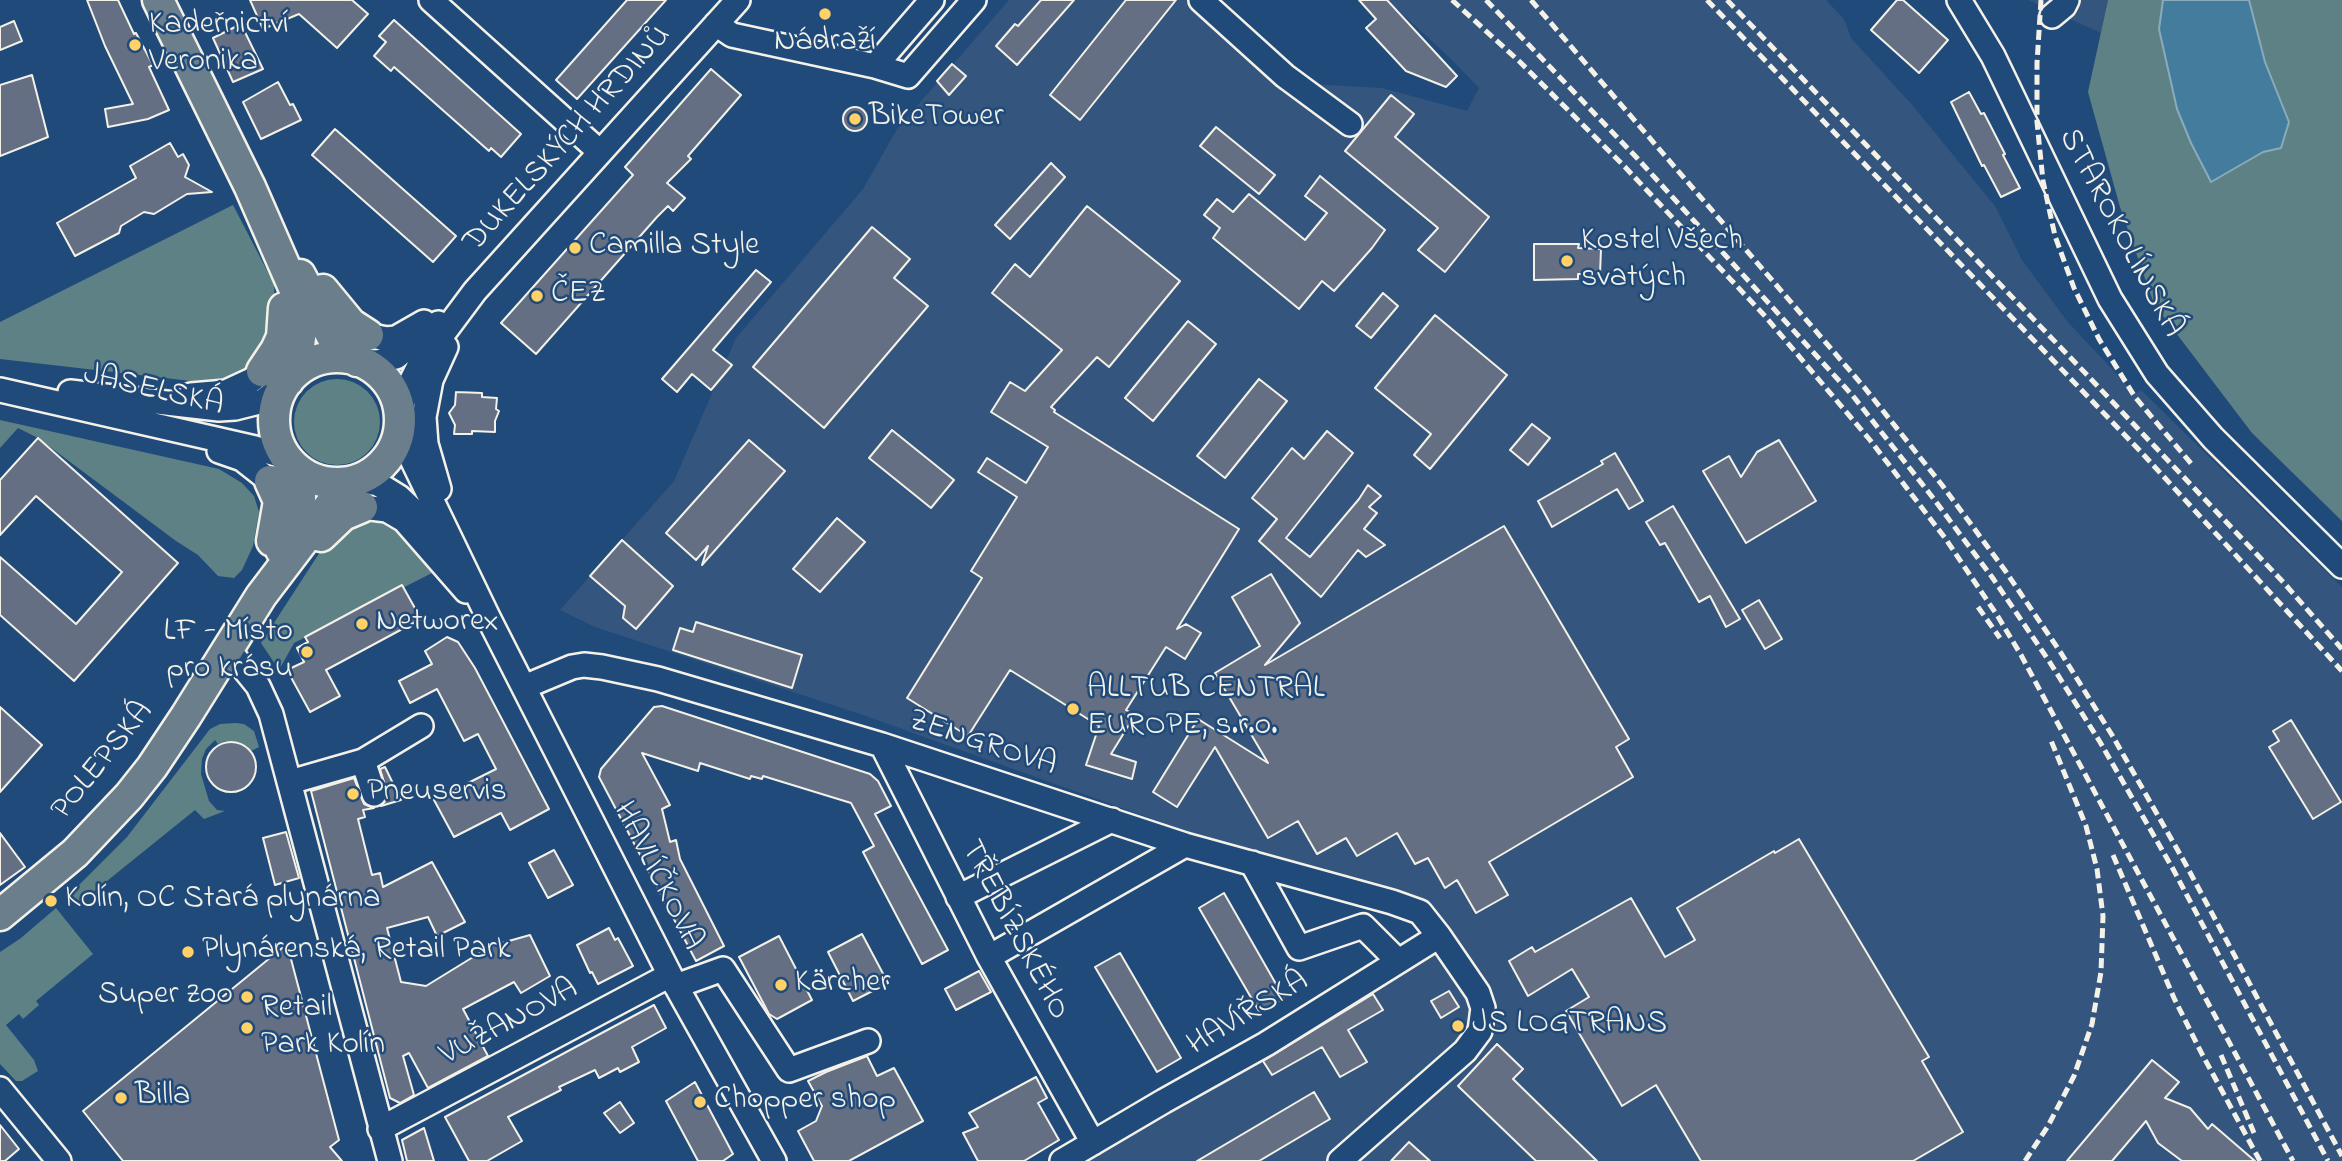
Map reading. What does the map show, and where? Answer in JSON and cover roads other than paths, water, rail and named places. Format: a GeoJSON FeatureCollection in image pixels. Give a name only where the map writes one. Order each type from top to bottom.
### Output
{"type":"FeatureCollection","features":[{"type":"Feature","properties":{"kind":"main road"},"geometry":{"type":"LineString","coordinates":[[158,0],[250,187],[319,307],[337,344],[363,348],[412,415]]}},
{"type":"Feature","properties":{"kind":"main road","name":"POLEPSKÁ"},"geometry":{"type":"LineString","coordinates":[[250,187],[285,313],[282,337],[276,350],[275,376],[277,401],[274,425],[279,444],[280,472],[300,484],[299,509],[261,596]]}},
{"type":"Feature","properties":{"kind":"main road"},"geometry":{"type":"LineString","coordinates":[[275,376],[317,360],[339,357],[363,348]]}},
{"type":"Feature","properties":{"kind":"main road","name":"POLEPSKÁ"},"geometry":{"type":"LineString","coordinates":[[0,915],[75,853],[152,767],[261,596],[337,496],[347,486],[360,494],[373,472],[388,458],[412,415]]}},
{"type":"Feature","properties":{"kind":"main road"},"geometry":{"type":"LineString","coordinates":[[280,472],[302,473],[325,482],[346,483],[360,494]]}},
{"type":"Feature","properties":{"kind":"street"},"geometry":{"type":"LineString","coordinates":[[431,0],[600,152]]}},
{"type":"Feature","properties":{"kind":"street","name":"DUKELSKÝCH HRDINŮ"},"geometry":{"type":"LineString","coordinates":[[412,415],[406,392],[419,366],[475,291],[738,0]]}},
{"type":"Feature","properties":{"kind":"street"},"geometry":{"type":"LineString","coordinates":[[875,65],[932,0]]}},
{"type":"Feature","properties":{"kind":"street"},"geometry":{"type":"LineString","coordinates":[[716,24],[733,35],[875,65],[908,76],[974,0]]}},
{"type":"Feature","properties":{"kind":"street"},"geometry":{"type":"LineString","coordinates":[[1201,0],[1284,76],[1350,124]]}},
{"type":"Feature","properties":{"kind":"street","name":"STAROKOLÍNSKÁ"},"geometry":{"type":"LineString","coordinates":[[1959,0],[1993,56],[2110,299],[2157,373],[2213,438],[2342,566]]}},
{"type":"Feature","properties":{"kind":"street","name":"DUKELSKÝCH HRDINŮ"},"geometry":{"type":"LineString","coordinates":[[363,348],[377,362],[396,357],[475,291]]}},
{"type":"Feature","properties":{"kind":"street"},"geometry":{"type":"LineString","coordinates":[[84,401],[206,395],[226,392],[275,376]]}},
{"type":"Feature","properties":{"kind":"street","name":"JASELSKÁ"},"geometry":{"type":"LineString","coordinates":[[0,384],[84,401],[262,449],[279,455],[280,472]]}},
{"type":"Feature","properties":{"kind":"street","name":"JASELSKÁ"},"geometry":{"type":"LineString","coordinates":[[0,390],[84,401]]}},
{"type":"Feature","properties":{"kind":"street","name":"HAVLÍČKOVA"},"geometry":{"type":"LineString","coordinates":[[412,415],[408,451],[488,617],[673,981],[774,1161]]}},
{"type":"Feature","properties":{"kind":"street","name":"HAVLÍČKOVA"},"geometry":{"type":"LineString","coordinates":[[360,494],[368,481],[387,488],[421,518],[435,534],[488,617]]}},
{"type":"Feature","properties":{"kind":"street"},"geometry":{"type":"LineString","coordinates":[[228,649],[248,670],[264,698],[290,782],[390,1161]]}},
{"type":"Feature","properties":{"kind":"street","name":"ZENGROVA"},"geometry":{"type":"LineString","coordinates":[[524,687],[572,667],[584,665],[658,679],[882,745],[1185,845],[1420,912],[1439,936]]}},
{"type":"Feature","properties":{"kind":"street"},"geometry":{"type":"LineString","coordinates":[[290,782],[363,761],[421,726]]}},
{"type":"Feature","properties":{"kind":"street","name":"TŘEBÍZSKÉHO"},"geometry":{"type":"LineString","coordinates":[[882,745],[989,957],[1093,1143]]}},
{"type":"Feature","properties":{"kind":"street"},"geometry":{"type":"LineString","coordinates":[[363,761],[374,794]]}},
{"type":"Feature","properties":{"kind":"street"},"geometry":{"type":"LineString","coordinates":[[958,897],[1112,820]]}},
{"type":"Feature","properties":{"kind":"street"},"geometry":{"type":"LineString","coordinates":[[989,957],[1185,845]]}},
{"type":"Feature","properties":{"kind":"street"},"geometry":{"type":"LineString","coordinates":[[1252,863],[1299,948],[1363,926],[1398,961]]}},
{"type":"Feature","properties":{"kind":"street"},"geometry":{"type":"LineString","coordinates":[[1340,1161],[1465,1051],[1479,1031],[1483,1008],[1478,993],[1439,936]]}},
{"type":"Feature","properties":{"kind":"street","name":"HAVÍŘSKÁ"},"geometry":{"type":"LineString","coordinates":[[1062,1161],[1266,1044],[1439,936]]}},
{"type":"Feature","properties":{"kind":"street","name":"VUŽANOVA"},"geometry":{"type":"LineString","coordinates":[[380,1129],[673,981],[723,969],[789,1070],[868,1041]]}},
{"type":"Feature","properties":{"kind":"street"},"geometry":{"type":"LineString","coordinates":[[0,1089],[59,1161]]}},
{"type":"Feature","properties":{"kind":"railway"},"geometry":{"type":"LineString","coordinates":[[1452,0],[1520,62],[1625,167],[1764,315],[1870,440],[1945,538],[2021,655],[2293,1161]]}},
{"type":"Feature","properties":{"kind":"railway"},"geometry":{"type":"LineString","coordinates":[[1486,0],[1637,158],[1853,396],[1992,577],[2100,742],[2173,869],[2328,1161]]}},
{"type":"Feature","properties":{"kind":"railway"},"geometry":{"type":"LineString","coordinates":[[1531,0],[1864,387],[2004,569],[2112,735],[2185,863],[2342,1156]]}},
{"type":"Feature","properties":{"kind":"railway"},"geometry":{"type":"LineString","coordinates":[[1707,0],[2142,453],[2342,671]]}},
{"type":"Feature","properties":{"kind":"railway"},"geometry":{"type":"LineString","coordinates":[[1727,0],[2088,376],[2284,583],[2342,649]]}},
{"type":"Feature","properties":{"kind":"railway"},"geometry":{"type":"LineString","coordinates":[[2041,0],[2037,122],[2043,181],[2055,236],[2074,288],[2099,339],[2135,397],[2194,467]]}},
{"type":"Feature","properties":{"kind":"railway"},"geometry":{"type":"LineString","coordinates":[[1978,607],[2000,638]]}},
{"type":"Feature","properties":{"kind":"railway"},"geometry":{"type":"LineString","coordinates":[[2025,1161],[2048,1126],[2074,1076],[2092,1024],[2101,972],[2103,916],[2097,869],[2086,826],[2050,738]]}},
{"type":"Feature","properties":{"kind":"railway"},"geometry":{"type":"LineString","coordinates":[[2113,855],[2174,998],[2260,1161]]}},
{"type":"Feature","properties":{"kind":"railway"},"geometry":{"type":"LineString","coordinates":[[2221,1055],[2254,1133]]}},
{"type":"Feature","properties":{"kind":"place","name":"Nádraží"},"geometry":{"type":"Point","coordinates":[825,14]}},
{"type":"Feature","properties":{"kind":"place","name":"Kadeřnictví Veronika"},"geometry":{"type":"Point","coordinates":[135,45]}},
{"type":"Feature","properties":{"kind":"place","name":"BikeTower"},"geometry":{"type":"Point","coordinates":[855,119]}},
{"type":"Feature","properties":{"kind":"place","name":"Camilla Style"},"geometry":{"type":"Point","coordinates":[575,248]}},
{"type":"Feature","properties":{"kind":"place","name":"Kostel Všech svatých"},"geometry":{"type":"Point","coordinates":[1567,261]}},
{"type":"Feature","properties":{"kind":"place","name":"ČEZ"},"geometry":{"type":"Point","coordinates":[537,296]}},
{"type":"Feature","properties":{"kind":"place","name":"Networex"},"geometry":{"type":"Point","coordinates":[362,624]}},
{"type":"Feature","properties":{"kind":"place","name":"LF - Místo pro krásu"},"geometry":{"type":"Point","coordinates":[307,652]}},
{"type":"Feature","properties":{"kind":"place","name":"ALLTUB CENTRAL EUROPE, s.r.o."},"geometry":{"type":"Point","coordinates":[1073,709]}},
{"type":"Feature","properties":{"kind":"place","name":"Pneuservis"},"geometry":{"type":"Point","coordinates":[353,794]}},
{"type":"Feature","properties":{"kind":"place","name":"Kolín, OC Stará plynárna"},"geometry":{"type":"Point","coordinates":[51,901]}},
{"type":"Feature","properties":{"kind":"place","name":"Plynárenská, Retail Park"},"geometry":{"type":"Point","coordinates":[188,952]}},
{"type":"Feature","properties":{"kind":"place","name":"Kärcher"},"geometry":{"type":"Point","coordinates":[781,985]}},
{"type":"Feature","properties":{"kind":"place","name":"Super zoo"},"geometry":{"type":"Point","coordinates":[247,997]}},
{"type":"Feature","properties":{"kind":"place","name":"JS LOGTRANS"},"geometry":{"type":"Point","coordinates":[1458,1026]}},
{"type":"Feature","properties":{"kind":"place","name":"Retail Park Kolín"},"geometry":{"type":"Point","coordinates":[247,1028]}},
{"type":"Feature","properties":{"kind":"place","name":"Billa"},"geometry":{"type":"Point","coordinates":[121,1098]}},
{"type":"Feature","properties":{"kind":"place","name":"Chopper shop"},"geometry":{"type":"Point","coordinates":[700,1102]}}]}
